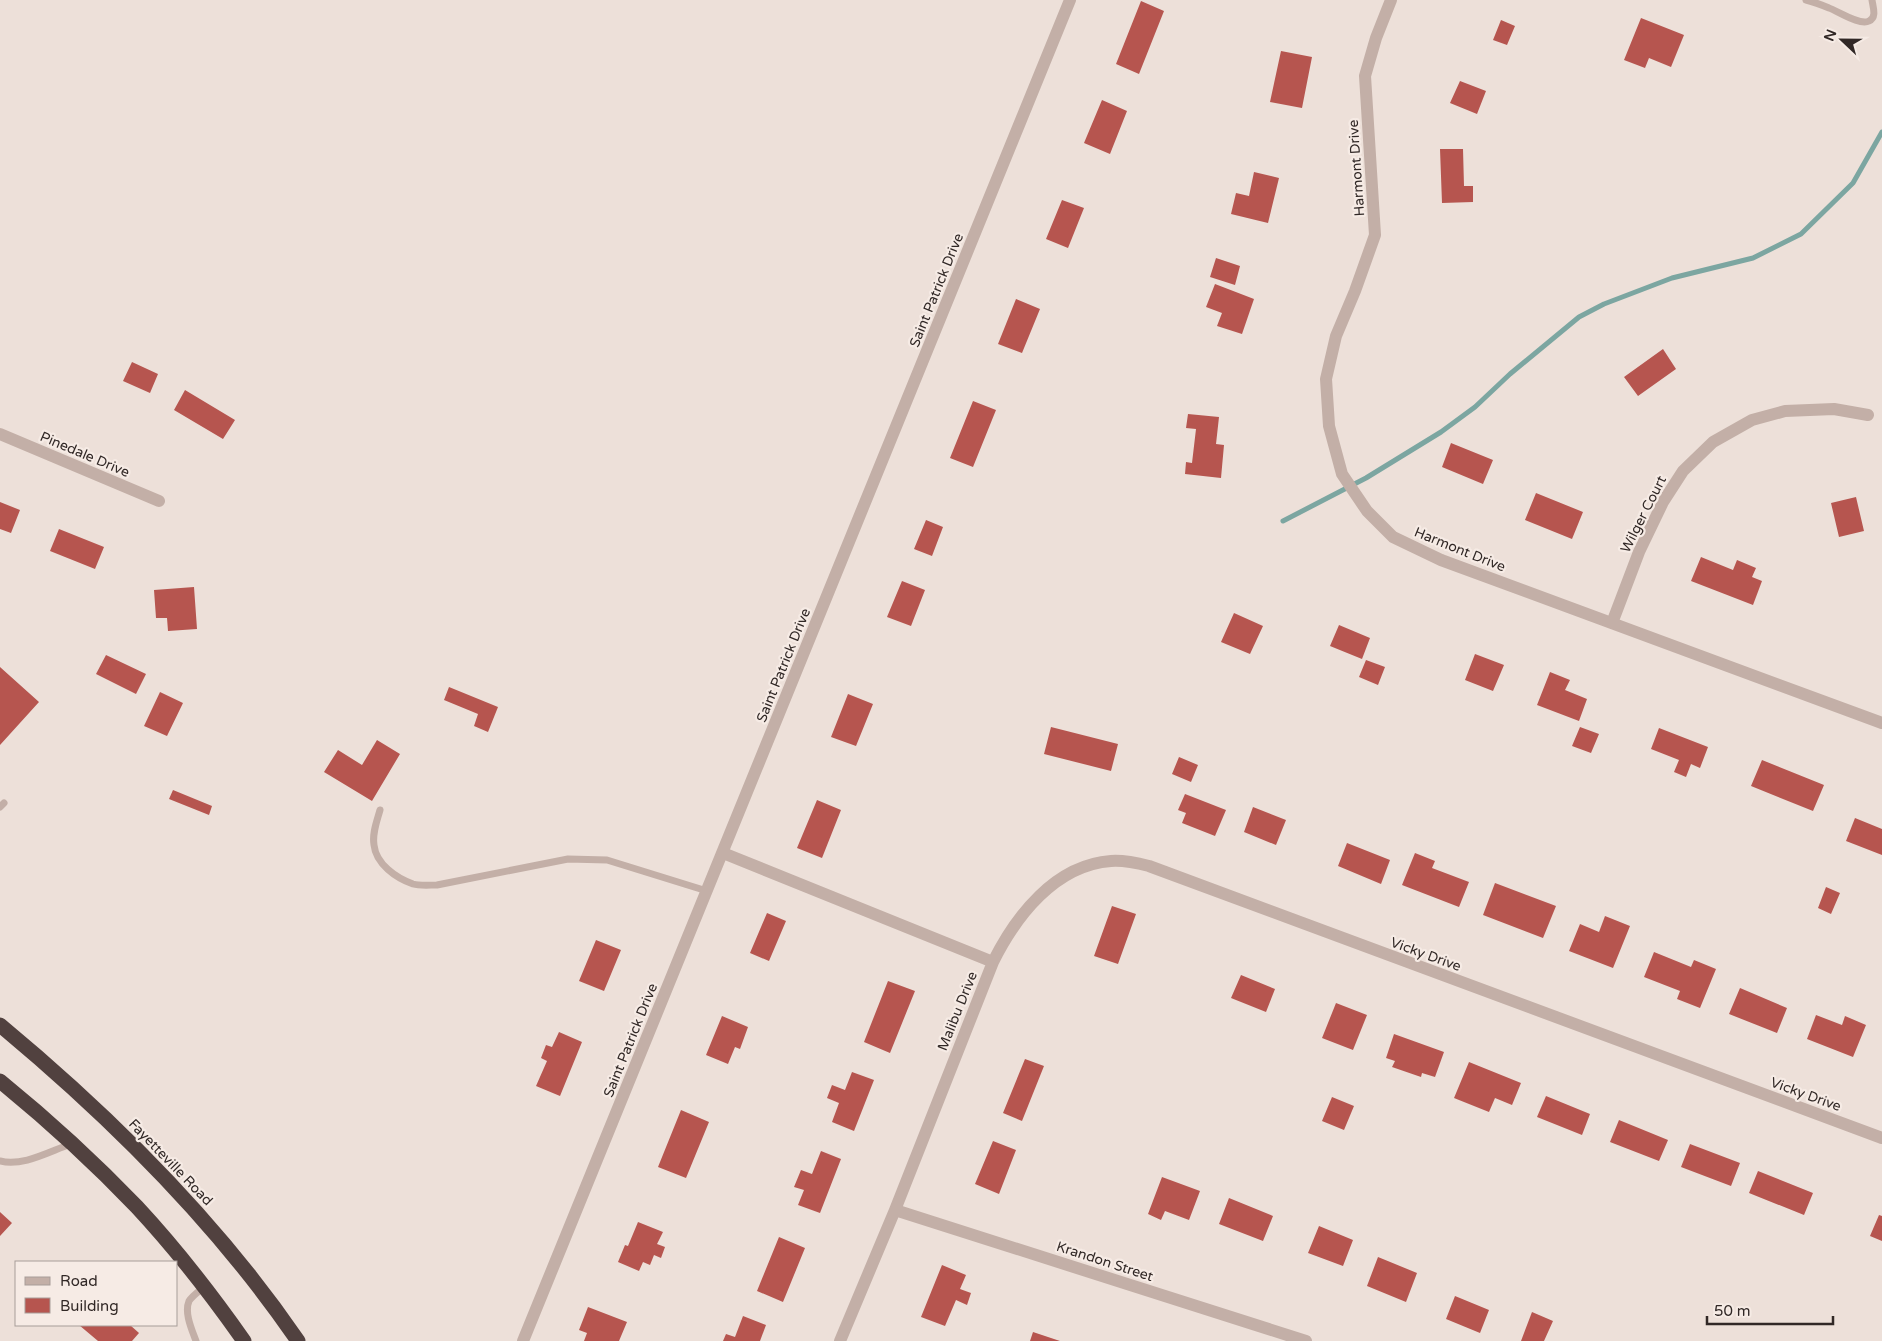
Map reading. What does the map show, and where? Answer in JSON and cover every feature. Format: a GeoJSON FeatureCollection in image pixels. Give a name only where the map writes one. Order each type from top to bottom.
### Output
{"type":"FeatureCollection","features":[{"type":"Feature","properties":{"kind":"highway","name":"Fayetteville Road"},"geometry":{"type":"LineString","coordinates":[[0,1025],[95,1109],[172,1184],[246,1270],[298,1341]]}},
{"type":"Feature","properties":{"kind":"highway"},"geometry":{"type":"LineString","coordinates":[[0,1081],[48,1121],[137,1207],[204,1286],[244,1341]]}},
{"type":"Feature","properties":{"kind":"street","name":"Saint Patrick Drive"},"geometry":{"type":"LineString","coordinates":[[523,1341],[1070,0]]}},
{"type":"Feature","properties":{"kind":"street","name":"Harmont Drive"},"geometry":{"type":"LineString","coordinates":[[1391,0],[1376,38],[1365,76],[1375,235],[1336,336],[1326,379],[1330,426],[1342,474],[1367,511],[1393,537],[1441,560],[1882,723]]}},
{"type":"Feature","properties":{"kind":"street","name":"Wilger Court"},"geometry":{"type":"LineString","coordinates":[[1612,623],[1639,552],[1663,502],[1683,471],[1714,442],[1752,420],[1785,411],[1834,409],[1868,415]]}},
{"type":"Feature","properties":{"kind":"street","name":"Pinedale Drive"},"geometry":{"type":"LineString","coordinates":[[0,434],[159,501]]}},
{"type":"Feature","properties":{"kind":"street","name":"Malibu Drive"},"geometry":{"type":"LineString","coordinates":[[722,853],[993,962],[895,1210],[840,1341]]}},
{"type":"Feature","properties":{"kind":"street","name":"Vicky Drive"},"geometry":{"type":"LineString","coordinates":[[993,962],[1017,919],[1031,904],[1064,877],[1080,868],[1098,862],[1113,860],[1133,862],[1206,887],[1882,1138]]}},
{"type":"Feature","properties":{"kind":"street","name":"Krandon Street"},"geometry":{"type":"LineString","coordinates":[[895,1210],[1306,1341]]}},
{"type":"Feature","properties":{"kind":"lane"},"geometry":{"type":"LineString","coordinates":[[1806,0],[1864,22],[1869,22],[1874,14],[1872,0]]}},
{"type":"Feature","properties":{"kind":"lane"},"geometry":{"type":"LineString","coordinates":[[380,810],[373,835],[374,847],[382,866],[400,878],[415,884],[437,885],[568,859],[607,860],[707,891]]}},
{"type":"Feature","properties":{"kind":"lane"},"geometry":{"type":"LineString","coordinates":[[0,1161],[22,1161],[72,1144]]}},
{"type":"Feature","properties":{"kind":"lane"},"geometry":{"type":"LineString","coordinates":[[196,1341],[189,1323],[188,1307],[190,1300],[204,1286]]}},
{"type":"Feature","properties":{"kind":"building"},"geometry":{"type":"Polygon","coordinates":[[[1141,1],[1164,11],[1139,74],[1116,64],[1141,1]]]}},
{"type":"Feature","properties":{"kind":"building"},"geometry":{"type":"Polygon","coordinates":[[[1641,18],[1684,35],[1671,67],[1649,58],[1645,68],[1624,60],[1641,18]]]}},
{"type":"Feature","properties":{"kind":"building"},"geometry":{"type":"Polygon","coordinates":[[[1501,20],[1515,26],[1507,45],[1493,40],[1501,20]]]}},
{"type":"Feature","properties":{"kind":"building"},"geometry":{"type":"Polygon","coordinates":[[[1281,51],[1312,57],[1302,108],[1270,102],[1281,51]]]}},
{"type":"Feature","properties":{"kind":"building"},"geometry":{"type":"Polygon","coordinates":[[[1460,81],[1486,91],[1477,114],[1450,103],[1460,81]]]}},
{"type":"Feature","properties":{"kind":"building"},"geometry":{"type":"Polygon","coordinates":[[[1102,100],[1127,111],[1110,154],[1084,143],[1102,100]]]}},
{"type":"Feature","properties":{"kind":"building"},"geometry":{"type":"Polygon","coordinates":[[[1440,149],[1463,149],[1464,186],[1473,186],[1473,202],[1442,203],[1440,149]]]}},
{"type":"Feature","properties":{"kind":"building"},"geometry":{"type":"Polygon","coordinates":[[[1254,172],[1279,178],[1268,223],[1231,214],[1236,193],[1249,196],[1254,172]]]}},
{"type":"Feature","properties":{"kind":"building"},"geometry":{"type":"Polygon","coordinates":[[[1062,200],[1084,208],[1068,248],[1046,239],[1062,200]]]}},
{"type":"Feature","properties":{"kind":"building"},"geometry":{"type":"Polygon","coordinates":[[[1216,258],[1240,266],[1235,285],[1210,277],[1216,258]]]}},
{"type":"Feature","properties":{"kind":"building"},"geometry":{"type":"Polygon","coordinates":[[[1215,284],[1254,299],[1242,334],[1217,326],[1222,313],[1206,307],[1215,284]]]}},
{"type":"Feature","properties":{"kind":"building"},"geometry":{"type":"Polygon","coordinates":[[[1016,299],[1040,309],[1022,353],[998,344],[1016,299]]]}},
{"type":"Feature","properties":{"kind":"building"},"geometry":{"type":"Polygon","coordinates":[[[1663,349],[1676,369],[1638,396],[1624,377],[1663,349]]]}},
{"type":"Feature","properties":{"kind":"building"},"geometry":{"type":"Polygon","coordinates":[[[132,362],[158,374],[150,393],[123,381],[132,362]]]}},
{"type":"Feature","properties":{"kind":"building"},"geometry":{"type":"Polygon","coordinates":[[[185,390],[235,420],[223,439],[174,410],[185,390]]]}},
{"type":"Feature","properties":{"kind":"building"},"geometry":{"type":"Polygon","coordinates":[[[973,401],[996,410],[973,467],[950,458],[973,401]]]}},
{"type":"Feature","properties":{"kind":"building"},"geometry":{"type":"Polygon","coordinates":[[[1188,414],[1219,417],[1216,444],[1224,445],[1221,478],[1185,474],[1186,462],[1192,463],[1196,429],[1186,428],[1188,414]]]}},
{"type":"Feature","properties":{"kind":"building"},"geometry":{"type":"Polygon","coordinates":[[[1451,443],[1493,460],[1483,484],[1442,467],[1451,443]]]}},
{"type":"Feature","properties":{"kind":"building"},"geometry":{"type":"Polygon","coordinates":[[[1536,493],[1583,512],[1572,539],[1525,520],[1536,493]]]}},
{"type":"Feature","properties":{"kind":"building"},"geometry":{"type":"Polygon","coordinates":[[[1856,497],[1864,531],[1839,537],[1831,503],[1856,497]]]}},
{"type":"Feature","properties":{"kind":"building"},"geometry":{"type":"Polygon","coordinates":[[[0,502],[20,510],[11,533],[0,529],[0,502]]]}},
{"type":"Feature","properties":{"kind":"building"},"geometry":{"type":"Polygon","coordinates":[[[926,520],[943,527],[932,556],[914,549],[926,520]]]}},
{"type":"Feature","properties":{"kind":"building"},"geometry":{"type":"Polygon","coordinates":[[[59,529],[104,547],[95,569],[50,551],[59,529]]]}},
{"type":"Feature","properties":{"kind":"building"},"geometry":{"type":"Polygon","coordinates":[[[1701,557],[1733,570],[1737,560],[1756,568],[1752,577],[1762,581],[1753,605],[1691,581],[1701,557]]]}},
{"type":"Feature","properties":{"kind":"building"},"geometry":{"type":"Polygon","coordinates":[[[902,581],[925,590],[911,626],[887,617],[902,581]]]}},
{"type":"Feature","properties":{"kind":"building"},"geometry":{"type":"Polygon","coordinates":[[[194,587],[197,629],[168,631],[167,618],[156,618],[154,590],[194,587]]]}},
{"type":"Feature","properties":{"kind":"building"},"geometry":{"type":"Polygon","coordinates":[[[1234,613],[1263,626],[1250,654],[1221,642],[1234,613]]]}},
{"type":"Feature","properties":{"kind":"building"},"geometry":{"type":"Polygon","coordinates":[[[1339,625],[1370,638],[1362,659],[1330,646],[1339,625]]]}},
{"type":"Feature","properties":{"kind":"building"},"geometry":{"type":"Polygon","coordinates":[[[1475,654],[1504,665],[1493,691],[1465,680],[1475,654]]]}},
{"type":"Feature","properties":{"kind":"building"},"geometry":{"type":"Polygon","coordinates":[[[106,655],[146,674],[136,694],[96,674],[106,655]]]}},
{"type":"Feature","properties":{"kind":"building"},"geometry":{"type":"Polygon","coordinates":[[[1366,660],[1385,667],[1378,685],[1359,677],[1366,660]]]}},
{"type":"Feature","properties":{"kind":"building"},"geometry":{"type":"Polygon","coordinates":[[[0,667],[39,702],[0,745],[0,667]]]}},
{"type":"Feature","properties":{"kind":"building"},"geometry":{"type":"Polygon","coordinates":[[[1550,672],[1570,680],[1565,690],[1587,699],[1579,721],[1537,705],[1550,672]]]}},
{"type":"Feature","properties":{"kind":"building"},"geometry":{"type":"Polygon","coordinates":[[[449,687],[498,707],[488,732],[474,726],[478,714],[444,700],[449,687]]]}},
{"type":"Feature","properties":{"kind":"building"},"geometry":{"type":"Polygon","coordinates":[[[160,692],[183,703],[167,736],[144,726],[160,692]]]}},
{"type":"Feature","properties":{"kind":"building"},"geometry":{"type":"Polygon","coordinates":[[[848,694],[873,704],[856,746],[831,737],[848,694]]]}},
{"type":"Feature","properties":{"kind":"building"},"geometry":{"type":"Polygon","coordinates":[[[1051,727],[1118,744],[1111,771],[1044,754],[1051,727]]]}},
{"type":"Feature","properties":{"kind":"building"},"geometry":{"type":"Polygon","coordinates":[[[1580,727],[1599,734],[1591,753],[1572,746],[1580,727]]]}},
{"type":"Feature","properties":{"kind":"building"},"geometry":{"type":"Polygon","coordinates":[[[1659,728],[1708,747],[1700,768],[1691,764],[1686,777],[1674,772],[1679,760],[1651,749],[1659,728]]]}},
{"type":"Feature","properties":{"kind":"building"},"geometry":{"type":"Polygon","coordinates":[[[377,740],[400,754],[372,801],[324,772],[338,750],[362,765],[377,740]]]}},
{"type":"Feature","properties":{"kind":"building"},"geometry":{"type":"Polygon","coordinates":[[[1179,757],[1198,765],[1191,782],[1172,774],[1179,757]]]}},
{"type":"Feature","properties":{"kind":"building"},"geometry":{"type":"Polygon","coordinates":[[[1762,760],[1824,785],[1813,811],[1751,786],[1762,760]]]}},
{"type":"Feature","properties":{"kind":"building"},"geometry":{"type":"Polygon","coordinates":[[[173,790],[212,806],[209,815],[169,799],[173,790]]]}},
{"type":"Feature","properties":{"kind":"building"},"geometry":{"type":"Polygon","coordinates":[[[1185,794],[1226,810],[1215,836],[1182,823],[1186,813],[1178,810],[1185,794]]]}},
{"type":"Feature","properties":{"kind":"building"},"geometry":{"type":"Polygon","coordinates":[[[817,800],[841,810],[822,858],[797,848],[817,800]]]}},
{"type":"Feature","properties":{"kind":"building"},"geometry":{"type":"Polygon","coordinates":[[[1253,807],[1286,820],[1276,845],[1244,832],[1253,807]]]}},
{"type":"Feature","properties":{"kind":"building"},"geometry":{"type":"Polygon","coordinates":[[[1855,818],[1882,829],[1882,855],[1846,841],[1855,818]]]}},
{"type":"Feature","properties":{"kind":"building"},"geometry":{"type":"Polygon","coordinates":[[[1347,843],[1390,860],[1381,884],[1338,866],[1347,843]]]}},
{"type":"Feature","properties":{"kind":"building"},"geometry":{"type":"Polygon","coordinates":[[[1415,853],[1435,861],[1432,868],[1469,882],[1459,907],[1402,885],[1415,853]]]}},
{"type":"Feature","properties":{"kind":"building"},"geometry":{"type":"Polygon","coordinates":[[[1495,883],[1556,906],[1543,938],[1483,915],[1495,883]]]}},
{"type":"Feature","properties":{"kind":"building"},"geometry":{"type":"Polygon","coordinates":[[[1826,887],[1840,893],[1831,914],[1818,908],[1826,887]]]}},
{"type":"Feature","properties":{"kind":"building"},"geometry":{"type":"Polygon","coordinates":[[[1112,906],[1136,914],[1118,964],[1094,956],[1112,906]]]}},
{"type":"Feature","properties":{"kind":"building"},"geometry":{"type":"Polygon","coordinates":[[[767,913],[786,921],[769,961],[750,953],[767,913]]]}},
{"type":"Feature","properties":{"kind":"building"},"geometry":{"type":"Polygon","coordinates":[[[1605,916],[1630,926],[1613,968],[1569,951],[1580,924],[1599,932],[1605,916]]]}},
{"type":"Feature","properties":{"kind":"building"},"geometry":{"type":"Polygon","coordinates":[[[596,940],[621,950],[604,991],[579,981],[596,940]]]}},
{"type":"Feature","properties":{"kind":"building"},"geometry":{"type":"Polygon","coordinates":[[[1654,952],[1691,967],[1694,960],[1716,969],[1700,1008],[1677,999],[1680,991],[1644,977],[1654,952]]]}},
{"type":"Feature","properties":{"kind":"building"},"geometry":{"type":"Polygon","coordinates":[[[1241,975],[1275,989],[1266,1012],[1231,998],[1241,975]]]}},
{"type":"Feature","properties":{"kind":"building"},"geometry":{"type":"Polygon","coordinates":[[[888,981],[915,991],[890,1053],[864,1042],[888,981]]]}},
{"type":"Feature","properties":{"kind":"building"},"geometry":{"type":"Polygon","coordinates":[[[1740,988],[1787,1008],[1777,1033],[1729,1014],[1740,988]]]}},
{"type":"Feature","properties":{"kind":"building"},"geometry":{"type":"Polygon","coordinates":[[[1336,1003],[1367,1015],[1353,1050],[1322,1038],[1336,1003]]]}},
{"type":"Feature","properties":{"kind":"building"},"geometry":{"type":"Polygon","coordinates":[[[1816,1015],[1842,1025],[1845,1016],[1866,1025],[1853,1057],[1807,1039],[1816,1015]]]}},
{"type":"Feature","properties":{"kind":"building"},"geometry":{"type":"Polygon","coordinates":[[[722,1016],[748,1027],[740,1049],[735,1047],[728,1064],[706,1055],[722,1016]]]}},
{"type":"Feature","properties":{"kind":"building"},"geometry":{"type":"Polygon","coordinates":[[[559,1032],[582,1042],[560,1096],[536,1086],[547,1061],[541,1058],[546,1045],[552,1047],[559,1032]]]}},
{"type":"Feature","properties":{"kind":"building"},"geometry":{"type":"Polygon","coordinates":[[[1394,1034],[1444,1052],[1435,1077],[1422,1073],[1421,1077],[1392,1067],[1395,1061],[1386,1058],[1394,1034]]]}},
{"type":"Feature","properties":{"kind":"building"},"geometry":{"type":"Polygon","coordinates":[[[1025,1059],[1044,1066],[1022,1121],[1003,1113],[1025,1059]]]}},
{"type":"Feature","properties":{"kind":"building"},"geometry":{"type":"Polygon","coordinates":[[[1469,1062],[1521,1083],[1512,1105],[1495,1098],[1489,1112],[1454,1098],[1469,1062]]]}},
{"type":"Feature","properties":{"kind":"building"},"geometry":{"type":"Polygon","coordinates":[[[852,1072],[874,1080],[854,1131],[832,1122],[839,1103],[827,1098],[832,1085],[845,1090],[852,1072]]]}},
{"type":"Feature","properties":{"kind":"building"},"geometry":{"type":"Polygon","coordinates":[[[1546,1096],[1590,1114],[1582,1135],[1537,1117],[1546,1096]]]}},
{"type":"Feature","properties":{"kind":"building"},"geometry":{"type":"Polygon","coordinates":[[[1332,1097],[1354,1106],[1344,1130],[1322,1121],[1332,1097]]]}},
{"type":"Feature","properties":{"kind":"building"},"geometry":{"type":"Polygon","coordinates":[[[681,1110],[709,1122],[686,1178],[658,1167],[681,1110]]]}},
{"type":"Feature","properties":{"kind":"building"},"geometry":{"type":"Polygon","coordinates":[[[1619,1120],[1668,1140],[1659,1161],[1610,1142],[1619,1120]]]}},
{"type":"Feature","properties":{"kind":"building"},"geometry":{"type":"Polygon","coordinates":[[[993,1141],[1016,1150],[999,1194],[975,1184],[993,1141]]]}},
{"type":"Feature","properties":{"kind":"building"},"geometry":{"type":"Polygon","coordinates":[[[1690,1144],[1740,1163],[1731,1186],[1681,1167],[1690,1144]]]}},
{"type":"Feature","properties":{"kind":"building"},"geometry":{"type":"Polygon","coordinates":[[[821,1151],[841,1159],[820,1213],[798,1205],[804,1190],[794,1187],[801,1170],[812,1174],[821,1151]]]}},
{"type":"Feature","properties":{"kind":"building"},"geometry":{"type":"Polygon","coordinates":[[[1758,1171],[1813,1193],[1804,1215],[1749,1193],[1758,1171]]]}},
{"type":"Feature","properties":{"kind":"building"},"geometry":{"type":"Polygon","coordinates":[[[1162,1177],[1200,1191],[1189,1220],[1165,1211],[1161,1220],[1148,1214],[1162,1177]]]}},
{"type":"Feature","properties":{"kind":"building"},"geometry":{"type":"Polygon","coordinates":[[[1229,1198],[1273,1216],[1263,1241],[1219,1224],[1229,1198]]]}},
{"type":"Feature","properties":{"kind":"building"},"geometry":{"type":"Polygon","coordinates":[[[0,1212],[12,1223],[0,1236],[0,1212]]]}},
{"type":"Feature","properties":{"kind":"building"},"geometry":{"type":"Polygon","coordinates":[[[1879,1215],[1882,1216],[1882,1241],[1870,1236],[1879,1215]]]}},
{"type":"Feature","properties":{"kind":"building"},"geometry":{"type":"Polygon","coordinates":[[[638,1222],[663,1232],[657,1244],[665,1247],[661,1258],[654,1255],[650,1265],[643,1262],[639,1271],[618,1262],[625,1245],[628,1246],[638,1222]]]}},
{"type":"Feature","properties":{"kind":"building"},"geometry":{"type":"Polygon","coordinates":[[[1319,1226],[1353,1240],[1343,1266],[1308,1253],[1319,1226]]]}},
{"type":"Feature","properties":{"kind":"building"},"geometry":{"type":"Polygon","coordinates":[[[779,1237],[805,1248],[783,1302],[757,1291],[779,1237]]]}},
{"type":"Feature","properties":{"kind":"building"},"geometry":{"type":"Polygon","coordinates":[[[1378,1257],[1417,1273],[1406,1302],[1367,1286],[1378,1257]]]}},
{"type":"Feature","properties":{"kind":"building"},"geometry":{"type":"Polygon","coordinates":[[[942,1265],[966,1275],[960,1289],[971,1293],[967,1305],[956,1300],[945,1326],[921,1317],[942,1265]]]}},
{"type":"Feature","properties":{"kind":"building"},"geometry":{"type":"Polygon","coordinates":[[[1455,1296],[1489,1310],[1480,1333],[1446,1319],[1455,1296]]]}},
{"type":"Feature","properties":{"kind":"building"},"geometry":{"type":"Polygon","coordinates":[[[588,1307],[627,1322],[619,1341],[584,1341],[587,1333],[579,1330],[588,1307]]]}},
{"type":"Feature","properties":{"kind":"building"},"geometry":{"type":"Polygon","coordinates":[[[1532,1312],[1553,1321],[1544,1341],[1521,1341],[1532,1312]]]}},
{"type":"Feature","properties":{"kind":"building"},"geometry":{"type":"Polygon","coordinates":[[[743,1316],[766,1325],[760,1341],[723,1341],[726,1334],[735,1337],[743,1316]]]}},
{"type":"Feature","properties":{"kind":"building"},"geometry":{"type":"Polygon","coordinates":[[[80,1326],[131,1326],[139,1333],[132,1341],[98,1341],[80,1326]]]}},
{"type":"Feature","properties":{"kind":"building"},"geometry":{"type":"Polygon","coordinates":[[[1033,1332],[1060,1341],[1030,1341],[1033,1332]]]}},
{"type":"Feature","properties":{"kind":"waterway"},"geometry":{"type":"LineString","coordinates":[[1283,521],[1366,478],[1441,432],[1475,407],[1510,374],[1579,317],[1604,304],[1672,278],[1753,258],[1801,234],[1853,183],[1882,132]]}}]}
